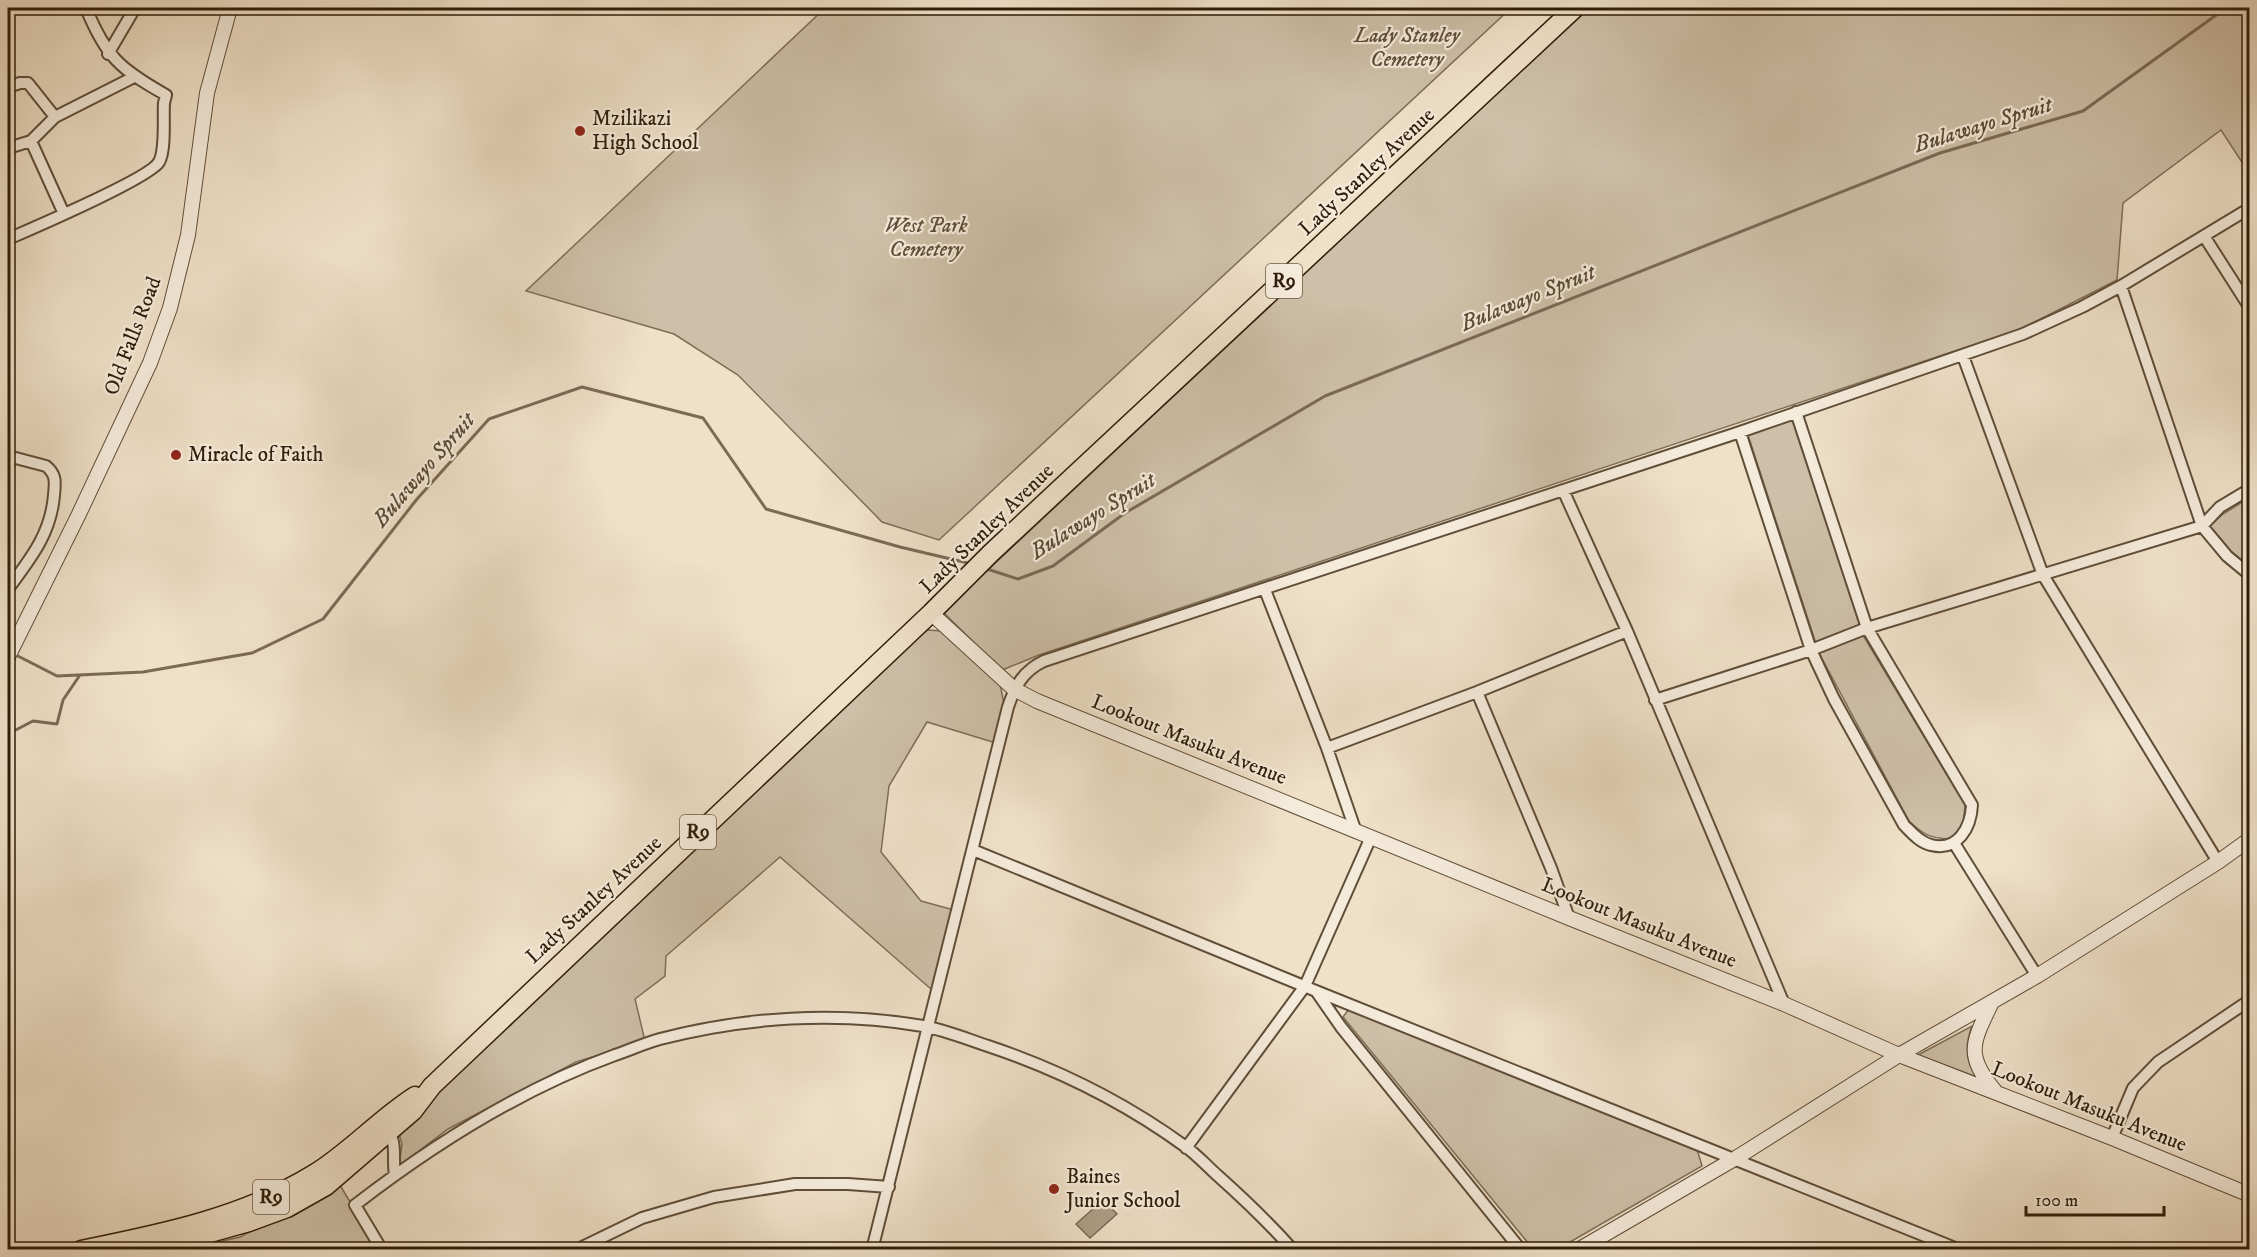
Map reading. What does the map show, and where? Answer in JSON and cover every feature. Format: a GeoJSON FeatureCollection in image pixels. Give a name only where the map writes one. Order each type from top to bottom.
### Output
{"type":"FeatureCollection","features":[{"type":"Feature","properties":{"kind":"highway","name":"Lady Stanley Avenue"},"geometry":{"type":"LineString","coordinates":[[81,1250],[172,1230],[266,1200],[316,1173],[413,1112],[432,1086],[931,613],[991,553],[1575,8]]}},
{"type":"Feature","properties":{"kind":"highway","name":"Lady Stanley Avenue"},"geometry":{"type":"LineString","coordinates":[[149,1250],[230,1228],[287,1208],[326,1186],[385,1128]]}},
{"type":"Feature","properties":{"kind":"street"},"geometry":{"type":"LineString","coordinates":[[8,239],[152,170],[159,162],[166,95],[134,77],[108,54],[86,8]]}},
{"type":"Feature","properties":{"kind":"street"},"geometry":{"type":"LineString","coordinates":[[108,54],[135,8]]}},
{"type":"Feature","properties":{"kind":"street","name":"Old Falls Road"},"geometry":{"type":"LineString","coordinates":[[8,657],[150,363],[170,308],[188,235],[207,93],[230,8]]}},
{"type":"Feature","properties":{"kind":"street"},"geometry":{"type":"LineString","coordinates":[[8,148],[31,141],[55,117],[134,77]]}},
{"type":"Feature","properties":{"kind":"street"},"geometry":{"type":"LineString","coordinates":[[8,86],[28,83],[55,117]]}},
{"type":"Feature","properties":{"kind":"street"},"geometry":{"type":"LineString","coordinates":[[31,141],[64,214]]}},
{"type":"Feature","properties":{"kind":"street"},"geometry":{"type":"LineString","coordinates":[[872,1250],[1008,707],[1014,688],[1033,666],[1740,432],[2023,334],[2121,286],[2250,208]]}},
{"type":"Feature","properties":{"kind":"street"},"geometry":{"type":"LineString","coordinates":[[2204,236],[2250,308]]}},
{"type":"Feature","properties":{"kind":"street"},"geometry":{"type":"LineString","coordinates":[[2121,286],[2202,526],[2227,556],[2250,574]]}},
{"type":"Feature","properties":{"kind":"street"},"geometry":{"type":"LineString","coordinates":[[1963,356],[2043,575],[2218,862]]}},
{"type":"Feature","properties":{"kind":"street"},"geometry":{"type":"LineString","coordinates":[[1740,432],[1811,650],[1834,699],[1904,825],[1916,837],[1930,845],[1941,846],[1954,843],[1969,827],[1972,805],[1867,628],[1796,412]]}},
{"type":"Feature","properties":{"kind":"street"},"geometry":{"type":"LineString","coordinates":[[8,456],[46,466],[56,479],[47,532],[8,589]]}},
{"type":"Feature","properties":{"kind":"street"},"geometry":{"type":"LineString","coordinates":[[1655,700],[1811,650],[1867,628],[2202,526],[2220,507],[2250,489]]}},
{"type":"Feature","properties":{"kind":"street"},"geometry":{"type":"LineString","coordinates":[[1563,490],[1627,631],[1784,1004]]}},
{"type":"Feature","properties":{"kind":"street"},"geometry":{"type":"LineString","coordinates":[[1265,590],[1327,748],[1356,831]]}},
{"type":"Feature","properties":{"kind":"street","name":"Lookout Masuku Avenue"},"geometry":{"type":"LineString","coordinates":[[931,613],[1014,688],[1037,701],[1784,1004],[1899,1055],[2112,1138],[2250,1195]]}},
{"type":"Feature","properties":{"kind":"street"},"geometry":{"type":"LineString","coordinates":[[1327,748],[1478,692],[1627,631]]}},
{"type":"Feature","properties":{"kind":"street"},"geometry":{"type":"LineString","coordinates":[[1478,692],[1551,868],[1569,918]]}},
{"type":"Feature","properties":{"kind":"street"},"geometry":{"type":"LineString","coordinates":[[1186,1148],[1305,986],[1371,837]]}},
{"type":"Feature","properties":{"kind":"street"},"geometry":{"type":"LineString","coordinates":[[1578,1250],[1736,1158],[1899,1055],[2037,976],[2218,862],[2250,839]]}},
{"type":"Feature","properties":{"kind":"street"},"geometry":{"type":"LineString","coordinates":[[1954,843],[2037,976]]}},
{"type":"Feature","properties":{"kind":"street"},"geometry":{"type":"LineString","coordinates":[[973,850],[1956,1249]]}},
{"type":"Feature","properties":{"kind":"street"},"geometry":{"type":"LineString","coordinates":[[1316,991],[1341,1027],[1521,1250]]}},
{"type":"Feature","properties":{"kind":"street"},"geometry":{"type":"LineString","coordinates":[[2112,1138],[2133,1088],[2146,1073],[2158,1062],[2250,1000]]}},
{"type":"Feature","properties":{"kind":"street"},"geometry":{"type":"LineString","coordinates":[[1992,1002],[1980,1024],[1974,1055],[1978,1069],[1996,1093]]}},
{"type":"Feature","properties":{"kind":"street"},"geometry":{"type":"LineString","coordinates":[[382,1250],[355,1205],[451,1136],[508,1104],[582,1067],[659,1040],[748,1022],[809,1018],[892,1021],[926,1027],[1009,1053],[1055,1072],[1109,1099],[1186,1148],[1268,1221],[1293,1250]]}},
{"type":"Feature","properties":{"kind":"street"},"geometry":{"type":"LineString","coordinates":[[385,1128],[394,1142],[395,1175]]}},
{"type":"Feature","properties":{"kind":"street"},"geometry":{"type":"LineString","coordinates":[[576,1250],[642,1218],[714,1197],[795,1184],[889,1187]]}},
{"type":"Feature","properties":{"kind":"green space","name":"West Park Cemetery"},"geometry":{"type":"Polygon","coordinates":[[[825,8],[1511,8],[939,540],[882,522],[738,375],[674,334],[526,291],[825,8]]]}},
{"type":"Feature","properties":{"kind":"green space"},"geometry":{"type":"Polygon","coordinates":[[[1588,8],[2249,8],[2249,173],[2221,130],[2123,203],[2117,280],[2021,329],[1039,655],[1002,670],[943,612],[1588,8]]]}},
{"type":"Feature","properties":{"kind":"green space"},"geometry":{"type":"Polygon","coordinates":[[[1792,419],[1864,637],[1965,805],[1963,826],[1950,839],[1927,835],[1909,821],[1819,653],[1748,435],[1792,419]]]}},
{"type":"Feature","properties":{"kind":"green space"},"geometry":{"type":"Polygon","coordinates":[[[2249,498],[2249,566],[2231,551],[2210,526],[2223,514],[2249,498]]]}},
{"type":"Feature","properties":{"kind":"green space"},"geometry":{"type":"Polygon","coordinates":[[[928,630],[941,631],[1000,684],[1004,704],[996,743],[927,722],[889,786],[881,852],[921,901],[954,910],[932,990],[780,857],[666,956],[665,976],[635,999],[645,1041],[576,1062],[448,1129],[399,1166],[402,1144],[399,1134],[439,1086],[913,640],[928,630]]]}},
{"type":"Feature","properties":{"kind":"green space"},"geometry":{"type":"Polygon","coordinates":[[[1349,1009],[1697,1149],[1702,1166],[1558,1249],[1533,1249],[1343,1017],[1349,1009]]]}},
{"type":"Feature","properties":{"kind":"green space"},"geometry":{"type":"Polygon","coordinates":[[[1972,1026],[1967,1052],[1970,1065],[1977,1077],[1918,1055],[1972,1026]]]}},
{"type":"Feature","properties":{"kind":"green space"},"geometry":{"type":"Polygon","coordinates":[[[340,1185],[378,1249],[182,1250],[240,1237],[340,1185]]]}},
{"type":"Feature","properties":{"kind":"shaded area"},"geometry":{"type":"Polygon","coordinates":[[[1103,1200],[1117,1214],[1090,1238],[1076,1224],[1103,1200]]]}},
{"type":"Feature","properties":{"kind":"waterway","name":"Bulawayo Spruit"},"geometry":{"type":"LineString","coordinates":[[984,568],[1018,579],[1053,566],[1125,513],[1325,396],[1940,153],[2083,111],[2226,8]]}},
{"type":"Feature","properties":{"kind":"waterway","name":"Bulawayo Spruit"},"geometry":{"type":"LineString","coordinates":[[14,654],[57,676],[143,672],[252,653],[323,619],[417,499],[489,419],[582,387],[703,418],[766,509],[900,547],[972,564]]}},
{"type":"Feature","properties":{"kind":"waterway"},"geometry":{"type":"LineString","coordinates":[[8,734],[33,721],[57,724],[63,700],[80,675]]}},
{"type":"Feature","properties":{"kind":"place","name":"Mzilikazi High School"},"geometry":{"type":"Point","coordinates":[580,131]}},
{"type":"Feature","properties":{"kind":"place","name":"Miracle of Faith"},"geometry":{"type":"Point","coordinates":[176,455]}},
{"type":"Feature","properties":{"kind":"place","name":"Baines Junior School"},"geometry":{"type":"Point","coordinates":[1054,1189]}},
{"type":"Feature","properties":{"kind":"park label","name":"Lady Stanley Cemetery"},"geometry":{"type":"Point","coordinates":[1407,48]}}]}
